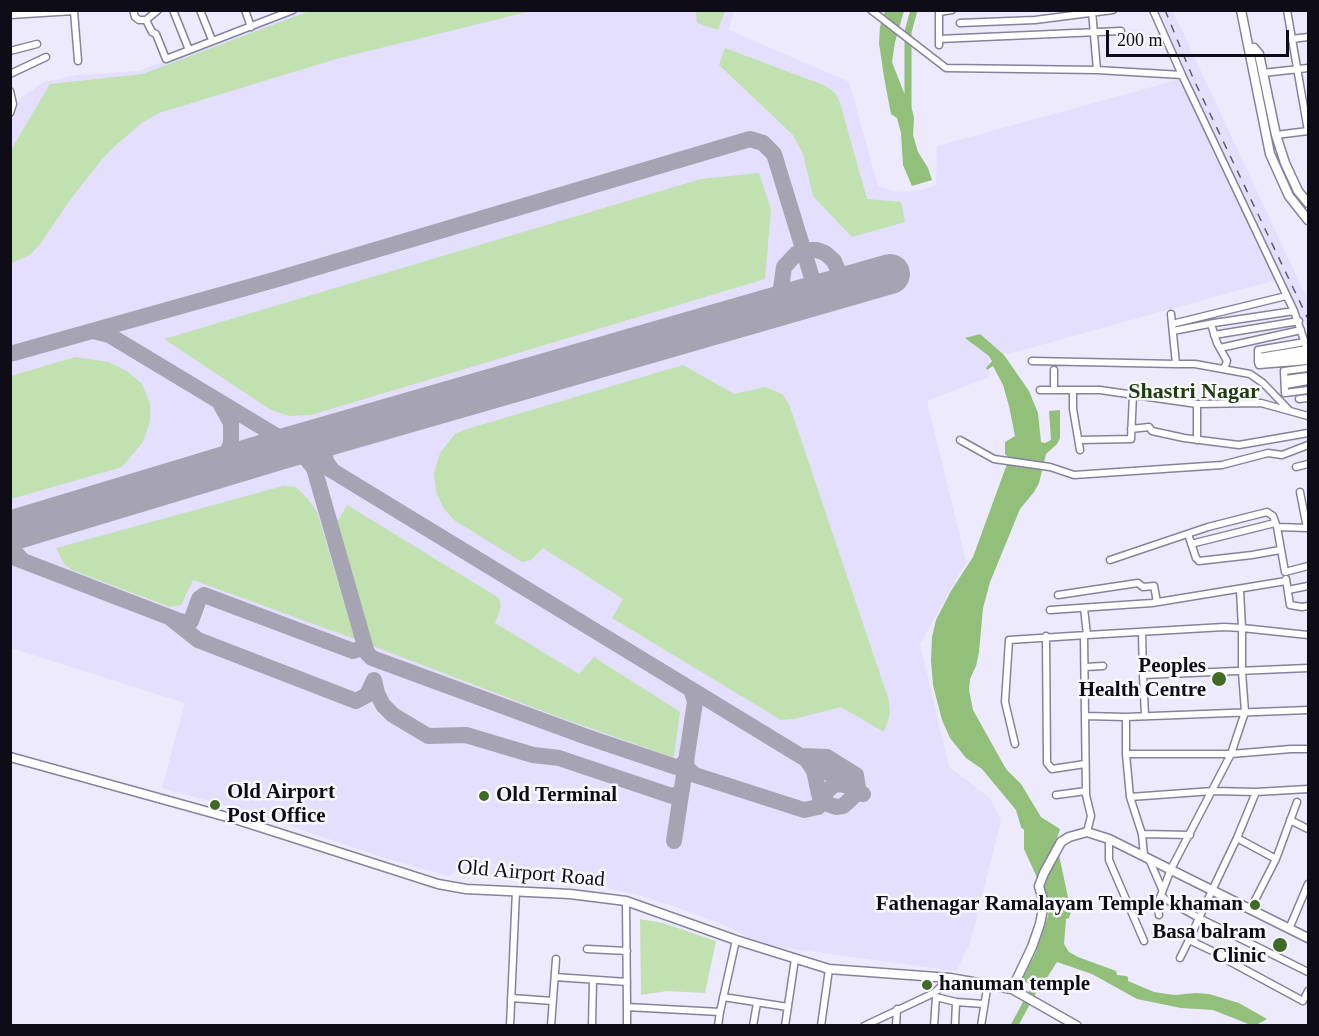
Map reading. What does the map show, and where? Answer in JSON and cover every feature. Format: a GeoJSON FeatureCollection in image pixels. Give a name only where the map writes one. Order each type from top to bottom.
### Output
{"type":"FeatureCollection","features":[{"type":"Feature","properties":{"kind":"main road"},"geometry":{"type":"LineString","coordinates":[[1241,10],[1276,135],[1299,191],[1308,203]]}},
{"type":"Feature","properties":{"kind":"main road"},"geometry":{"type":"LineString","coordinates":[[1246,10],[1251,49]]}},
{"type":"Feature","properties":{"kind":"main road"},"geometry":{"type":"LineString","coordinates":[[1251,49],[1246,53],[1271,168],[1289,203],[1308,228]]}},
{"type":"Feature","properties":{"kind":"main road"},"geometry":{"type":"LineString","coordinates":[[1258,68],[1276,157],[1292,193],[1308,215]]}},
{"type":"Feature","properties":{"kind":"main road"},"geometry":{"type":"LineString","coordinates":[[1258,68],[1270,154],[1289,196],[1308,220]]}},
{"type":"Feature","properties":{"kind":"main road","name":"Old Airport Road"},"geometry":{"type":"LineString","coordinates":[[10,757],[238,820],[438,884],[466,890],[570,894],[626,901],[736,940],[829,969],[988,983],[1015,990],[1077,1026]]}},
{"type":"Feature","properties":{"kind":"main road"},"geometry":{"type":"LineString","coordinates":[[1015,990],[1040,924],[1044,904],[1039,886],[1061,842],[1087,832],[1109,839],[1170,868],[1308,938]]}},
{"type":"Feature","properties":{"kind":"street"},"geometry":{"type":"LineString","coordinates":[[133,10],[135,17],[139,20],[146,20],[158,10]]}},
{"type":"Feature","properties":{"kind":"street"},"geometry":{"type":"LineString","coordinates":[[173,10],[189,50]]}},
{"type":"Feature","properties":{"kind":"street"},"geometry":{"type":"LineString","coordinates":[[200,10],[212,40]]}},
{"type":"Feature","properties":{"kind":"street"},"geometry":{"type":"LineString","coordinates":[[245,10],[251,27]]}},
{"type":"Feature","properties":{"kind":"street"},"geometry":{"type":"LineString","coordinates":[[871,10],[946,68],[1097,70],[1182,75]]}},
{"type":"Feature","properties":{"kind":"street"},"geometry":{"type":"LineString","coordinates":[[952,10],[939,11],[939,42],[1121,31]]}},
{"type":"Feature","properties":{"kind":"street"},"geometry":{"type":"LineString","coordinates":[[1034,10],[1035,20]]}},
{"type":"Feature","properties":{"kind":"street"},"geometry":{"type":"LineString","coordinates":[[960,23],[1035,20],[1113,10]]}},
{"type":"Feature","properties":{"kind":"street"},"geometry":{"type":"LineString","coordinates":[[1154,10],[1182,75],[1299,321],[1307,349],[1258,359],[1259,365],[1308,361]]}},
{"type":"Feature","properties":{"kind":"street"},"geometry":{"type":"LineString","coordinates":[[1276,135],[1308,131],[1305,99],[1296,69],[1287,10]]}},
{"type":"Feature","properties":{"kind":"street"},"geometry":{"type":"LineString","coordinates":[[10,15],[74,11],[78,61]]}},
{"type":"Feature","properties":{"kind":"street"},"geometry":{"type":"LineString","coordinates":[[146,20],[152,32],[156,34],[166,59],[290,11]]}},
{"type":"Feature","properties":{"kind":"street"},"geometry":{"type":"LineString","coordinates":[[1092,12],[1097,70]]}},
{"type":"Feature","properties":{"kind":"street"},"geometry":{"type":"LineString","coordinates":[[1292,39],[1308,37]]}},
{"type":"Feature","properties":{"kind":"street"},"geometry":{"type":"LineString","coordinates":[[10,51],[37,44]]}},
{"type":"Feature","properties":{"kind":"street"},"geometry":{"type":"LineString","coordinates":[[10,74],[45,57]]}},
{"type":"Feature","properties":{"kind":"street"},"geometry":{"type":"LineString","coordinates":[[1258,68],[1308,68]]}},
{"type":"Feature","properties":{"kind":"street"},"geometry":{"type":"LineString","coordinates":[[10,92],[12,101],[10,113]]}},
{"type":"Feature","properties":{"kind":"street"},"geometry":{"type":"LineString","coordinates":[[1172,328],[1286,296]]}},
{"type":"Feature","properties":{"kind":"street"},"geometry":{"type":"LineString","coordinates":[[1172,328],[1294,311]]}},
{"type":"Feature","properties":{"kind":"street"},"geometry":{"type":"LineString","coordinates":[[1171,314],[1176,364]]}},
{"type":"Feature","properties":{"kind":"street"},"geometry":{"type":"LineString","coordinates":[[1214,335],[1299,321]]}},
{"type":"Feature","properties":{"kind":"street"},"geometry":{"type":"LineString","coordinates":[[1211,324],[1227,361],[1224,369]]}},
{"type":"Feature","properties":{"kind":"street"},"geometry":{"type":"LineString","coordinates":[[1220,348],[1301,330]]}},
{"type":"Feature","properties":{"kind":"street"},"geometry":{"type":"LineString","coordinates":[[1032,361],[1176,364],[1250,374],[1263,383],[1292,412]]}},
{"type":"Feature","properties":{"kind":"street"},"geometry":{"type":"LineString","coordinates":[[1308,368],[1284,371],[1285,393],[1308,390]]}},
{"type":"Feature","properties":{"kind":"street"},"geometry":{"type":"LineString","coordinates":[[1054,370],[1054,390]]}},
{"type":"Feature","properties":{"kind":"street"},"geometry":{"type":"LineString","coordinates":[[1285,382],[1308,376]]}},
{"type":"Feature","properties":{"kind":"street"},"geometry":{"type":"LineString","coordinates":[[1285,382],[1308,381]]}},
{"type":"Feature","properties":{"kind":"street"},"geometry":{"type":"LineString","coordinates":[[1040,390],[1100,390],[1197,404],[1261,403],[1308,416]]}},
{"type":"Feature","properties":{"kind":"street"},"geometry":{"type":"LineString","coordinates":[[1073,390],[1073,409],[1080,450]]}},
{"type":"Feature","properties":{"kind":"street"},"geometry":{"type":"LineString","coordinates":[[1079,440],[1131,439],[1133,394]]}},
{"type":"Feature","properties":{"kind":"street"},"geometry":{"type":"LineString","coordinates":[[1299,399],[1308,398]]}},
{"type":"Feature","properties":{"kind":"street"},"geometry":{"type":"LineString","coordinates":[[1197,404],[1197,440]]}},
{"type":"Feature","properties":{"kind":"street"},"geometry":{"type":"LineString","coordinates":[[1131,429],[1149,427],[1152,431],[1239,445],[1308,433]]}},
{"type":"Feature","properties":{"kind":"street"},"geometry":{"type":"LineString","coordinates":[[960,440],[994,459],[1050,467],[1074,475],[1222,465],[1268,453],[1282,455],[1308,445]]}},
{"type":"Feature","properties":{"kind":"street"},"geometry":{"type":"LineString","coordinates":[[1296,467],[1308,464]]}},
{"type":"Feature","properties":{"kind":"street"},"geometry":{"type":"LineString","coordinates":[[1191,544],[1276,525],[1308,528],[1300,492]]}},
{"type":"Feature","properties":{"kind":"street"},"geometry":{"type":"LineString","coordinates":[[1110,560],[1264,512],[1273,516],[1276,525],[1290,605],[1308,606]]}},
{"type":"Feature","properties":{"kind":"street"},"geometry":{"type":"LineString","coordinates":[[1188,534],[1199,561],[1280,550]]}},
{"type":"Feature","properties":{"kind":"street"},"geometry":{"type":"LineString","coordinates":[[1285,572],[1308,566]]}},
{"type":"Feature","properties":{"kind":"street"},"geometry":{"type":"LineString","coordinates":[[1050,609],[1157,602],[1286,581]]}},
{"type":"Feature","properties":{"kind":"street"},"geometry":{"type":"LineString","coordinates":[[1058,595],[1138,583],[1143,587],[1154,586],[1157,602]]}},
{"type":"Feature","properties":{"kind":"street"},"geometry":{"type":"LineString","coordinates":[[1288,590],[1308,586]]}},
{"type":"Feature","properties":{"kind":"street"},"geometry":{"type":"LineString","coordinates":[[1159,915],[1157,904],[1170,868],[1190,835],[1231,753],[1245,712],[1239,590]]}},
{"type":"Feature","properties":{"kind":"street"},"geometry":{"type":"LineString","coordinates":[[1084,608],[1085,764],[1086,791],[1091,816],[1087,832]]}},
{"type":"Feature","properties":{"kind":"street"},"geometry":{"type":"LineString","coordinates":[[1015,744],[1005,702],[1009,640],[1224,627],[1308,634]]}},
{"type":"Feature","properties":{"kind":"street"},"geometry":{"type":"LineString","coordinates":[[1142,632],[1145,715]]}},
{"type":"Feature","properties":{"kind":"street"},"geometry":{"type":"LineString","coordinates":[[1046,636],[1047,763],[1052,769],[1085,764]]}},
{"type":"Feature","properties":{"kind":"street"},"geometry":{"type":"LineString","coordinates":[[1085,667],[1103,666]]}},
{"type":"Feature","properties":{"kind":"street"},"geometry":{"type":"LineString","coordinates":[[1143,675],[1308,668]]}},
{"type":"Feature","properties":{"kind":"street"},"geometry":{"type":"LineString","coordinates":[[1086,716],[1126,717],[1308,710]]}},
{"type":"Feature","properties":{"kind":"street"},"geometry":{"type":"LineString","coordinates":[[1126,717],[1126,754],[1130,797],[1142,834],[1146,857],[1165,899],[1308,972]]}},
{"type":"Feature","properties":{"kind":"street"},"geometry":{"type":"LineString","coordinates":[[1126,754],[1308,750]]}},
{"type":"Feature","properties":{"kind":"street"},"geometry":{"type":"LineString","coordinates":[[1130,797],[1213,790],[1256,792],[1308,789]]}},
{"type":"Feature","properties":{"kind":"street"},"geometry":{"type":"LineString","coordinates":[[1056,795],[1086,791]]}},
{"type":"Feature","properties":{"kind":"street"},"geometry":{"type":"LineString","coordinates":[[1179,958],[1237,838],[1256,792]]}},
{"type":"Feature","properties":{"kind":"street"},"geometry":{"type":"LineString","coordinates":[[1250,910],[1276,859],[1297,802]]}},
{"type":"Feature","properties":{"kind":"street"},"geometry":{"type":"LineString","coordinates":[[1290,820],[1308,829]]}},
{"type":"Feature","properties":{"kind":"street"},"geometry":{"type":"LineString","coordinates":[[1142,834],[1190,835]]}},
{"type":"Feature","properties":{"kind":"street"},"geometry":{"type":"LineString","coordinates":[[1237,838],[1276,859]]}},
{"type":"Feature","properties":{"kind":"street"},"geometry":{"type":"LineString","coordinates":[[1109,839],[1109,860],[1144,941]]}},
{"type":"Feature","properties":{"kind":"street"},"geometry":{"type":"LineString","coordinates":[[1289,929],[1306,897],[1308,884]]}},
{"type":"Feature","properties":{"kind":"street"},"geometry":{"type":"LineString","coordinates":[[510,1026],[516,891]]}},
{"type":"Feature","properties":{"kind":"street"},"geometry":{"type":"LineString","coordinates":[[626,901],[627,1026]]}},
{"type":"Feature","properties":{"kind":"street"},"geometry":{"type":"LineString","coordinates":[[718,1026],[736,940]]}},
{"type":"Feature","properties":{"kind":"street"},"geometry":{"type":"LineString","coordinates":[[1189,940],[1227,958],[1303,1001],[1308,991]]}},
{"type":"Feature","properties":{"kind":"street"},"geometry":{"type":"LineString","coordinates":[[587,949],[627,951]]}},
{"type":"Feature","properties":{"kind":"street"},"geometry":{"type":"LineString","coordinates":[[551,1026],[556,959]]}},
{"type":"Feature","properties":{"kind":"street"},"geometry":{"type":"LineString","coordinates":[[785,1026],[795,959]]}},
{"type":"Feature","properties":{"kind":"street"},"geometry":{"type":"LineString","coordinates":[[822,1026],[829,969]]}},
{"type":"Feature","properties":{"kind":"street"},"geometry":{"type":"LineString","coordinates":[[555,977],[627,982]]}},
{"type":"Feature","properties":{"kind":"street"},"geometry":{"type":"LineString","coordinates":[[864,1026],[897,1009],[935,995],[950,978]]}},
{"type":"Feature","properties":{"kind":"street"},"geometry":{"type":"LineString","coordinates":[[591,1026],[593,980]]}},
{"type":"Feature","properties":{"kind":"street"},"geometry":{"type":"LineString","coordinates":[[981,1026],[988,983]]}},
{"type":"Feature","properties":{"kind":"street"},"geometry":{"type":"LineString","coordinates":[[935,995],[956,1002],[984,1004]]}},
{"type":"Feature","properties":{"kind":"street"},"geometry":{"type":"LineString","coordinates":[[934,1026],[935,995]]}},
{"type":"Feature","properties":{"kind":"street"},"geometry":{"type":"LineString","coordinates":[[511,998],[553,1001]]}},
{"type":"Feature","properties":{"kind":"street"},"geometry":{"type":"LineString","coordinates":[[723,998],[789,1007]]}},
{"type":"Feature","properties":{"kind":"street"},"geometry":{"type":"LineString","coordinates":[[955,1026],[956,1002]]}},
{"type":"Feature","properties":{"kind":"street"},"geometry":{"type":"LineString","coordinates":[[753,1026],[757,1003]]}},
{"type":"Feature","properties":{"kind":"street"},"geometry":{"type":"LineString","coordinates":[[627,1007],[720,1012]]}},
{"type":"Feature","properties":{"kind":"street"},"geometry":{"type":"LineString","coordinates":[[896,1026],[897,1009]]}},
{"type":"Feature","properties":{"kind":"shaded area"},"geometry":{"type":"Polygon","coordinates":[[[312,10],[531,11],[336,59],[159,113],[143,122],[102,159],[70,200],[41,243],[30,255],[11,263],[11,150],[50,84],[143,74],[312,10]]]}},
{"type":"Feature","properties":{"kind":"shaded area"},"geometry":{"type":"Polygon","coordinates":[[[301,11],[734,11],[729,30],[849,82],[878,186],[898,192],[920,190],[936,185],[937,146],[1181,79],[1231,181],[1258,247],[1276,280],[1008,354],[1003,353],[989,361],[989,377],[927,401],[966,562],[920,644],[949,767],[991,799],[1001,820],[970,943],[956,971],[778,947],[778,950],[748,941],[747,936],[722,924],[673,906],[635,894],[598,886],[562,882],[495,880],[455,872],[449,876],[387,859],[253,813],[162,788],[185,703],[11,648],[11,114],[22,97],[44,82],[77,75],[138,71],[301,11]]]}},
{"type":"Feature","properties":{"kind":"shaded area"},"geometry":{"type":"Polygon","coordinates":[[[696,11],[725,11],[718,30],[697,23],[696,11]]]}},
{"type":"Feature","properties":{"kind":"shaded area"},"geometry":{"type":"Polygon","coordinates":[[[885,11],[904,11],[892,62],[906,98],[910,101],[914,118],[913,135],[918,152],[932,180],[912,186],[903,165],[901,133],[897,118],[891,114],[884,77],[879,43],[880,27],[885,11]]]}},
{"type":"Feature","properties":{"kind":"shaded area"},"geometry":{"type":"Polygon","coordinates":[[[1156,11],[1173,11],[1308,301],[1308,328],[1284,285],[1156,11]]]}},
{"type":"Feature","properties":{"kind":"shaded area"},"geometry":{"type":"Polygon","coordinates":[[[725,48],[826,86],[836,94],[867,199],[901,202],[905,222],[852,237],[813,196],[803,154],[793,135],[719,65],[725,48]]]}},
{"type":"Feature","properties":{"kind":"shaded area"},"geometry":{"type":"Polygon","coordinates":[[[759,173],[771,209],[765,279],[311,415],[289,416],[271,410],[164,339],[701,179],[759,173]]]}},
{"type":"Feature","properties":{"kind":"shaded area"},"geometry":{"type":"Polygon","coordinates":[[[980,334],[1004,355],[1029,391],[1038,413],[1041,442],[1051,440],[1049,411],[1060,410],[1060,438],[1046,454],[1039,483],[1020,509],[990,582],[983,608],[979,652],[970,679],[969,690],[973,710],[1006,769],[1021,784],[1041,817],[1060,829],[1056,841],[1069,902],[1073,906],[1069,918],[1066,919],[1064,944],[1069,952],[1078,957],[1116,971],[1117,975],[1126,976],[1128,981],[1154,992],[1174,995],[1209,994],[1239,1003],[1267,1019],[1256,1025],[1213,1010],[1181,1008],[1137,999],[1092,974],[1057,962],[1039,990],[1022,980],[1036,952],[1048,916],[1049,904],[1024,849],[1024,830],[1016,810],[982,769],[966,758],[950,738],[942,720],[933,685],[931,660],[932,637],[936,620],[973,557],[1007,464],[1005,442],[1015,436],[1003,385],[993,366],[987,370],[986,368],[992,361],[989,356],[965,338],[980,334]]]}},
{"type":"Feature","properties":{"kind":"shaded area"},"geometry":{"type":"Polygon","coordinates":[[[75,357],[108,362],[127,371],[142,384],[150,404],[150,421],[143,442],[122,467],[11,499],[11,376],[75,357]]]}},
{"type":"Feature","properties":{"kind":"shaded area"},"geometry":{"type":"Polygon","coordinates":[[[683,365],[734,394],[765,387],[782,394],[789,404],[889,701],[890,714],[884,732],[841,707],[781,720],[612,618],[623,599],[543,548],[531,560],[522,562],[454,520],[444,509],[436,492],[434,473],[440,453],[455,434],[683,365]]]}},
{"type":"Feature","properties":{"kind":"shaded area"},"geometry":{"type":"Polygon","coordinates":[[[283,486],[296,487],[317,512],[355,639],[193,580],[181,605],[170,607],[72,570],[64,564],[56,548],[283,486]]]}},
{"type":"Feature","properties":{"kind":"shaded area"},"geometry":{"type":"Polygon","coordinates":[[[347,505],[499,598],[501,607],[495,623],[579,674],[594,657],[680,712],[674,756],[553,715],[373,646],[336,520],[339,519],[347,505]]]}},
{"type":"Feature","properties":{"kind":"shaded area"},"geometry":{"type":"Polygon","coordinates":[[[640,919],[663,923],[716,941],[705,993],[667,991],[641,995],[640,919]]]}},
{"type":"Feature","properties":{"kind":"waterway"},"geometry":{"type":"LineString","coordinates":[[908,106],[908,32],[914,10]]}},
{"type":"Feature","properties":{"kind":"waterway"},"geometry":{"type":"LineString","coordinates":[[1014,1026],[1039,980]]}},
{"type":"Feature","properties":{"kind":"taxiway"},"geometry":{"type":"LineString","coordinates":[[10,354],[274,280],[750,139],[763,143],[774,154],[812,278],[822,287],[837,290]]}},
{"type":"Feature","properties":{"kind":"taxiway"},"geometry":{"type":"LineString","coordinates":[[757,312],[771,304],[777,296],[781,288],[784,267],[796,254],[804,250],[817,250],[825,253],[834,261],[839,273],[839,283],[827,302],[814,306],[761,311]]}},
{"type":"Feature","properties":{"kind":"taxiway"},"geometry":{"type":"LineString","coordinates":[[93,331],[109,335],[285,441],[300,444]]}},
{"type":"Feature","properties":{"kind":"taxiway"},"geometry":{"type":"LineString","coordinates":[[212,470],[223,463],[231,443],[231,423],[221,405]]}},
{"type":"Feature","properties":{"kind":"taxiway"},"geometry":{"type":"LineString","coordinates":[[333,471],[324,455],[331,441],[339,433]]}},
{"type":"Feature","properties":{"kind":"taxiway"},"geometry":{"type":"LineString","coordinates":[[282,449],[297,451],[313,459],[863,794]]}},
{"type":"Feature","properties":{"kind":"taxiway"},"geometry":{"type":"LineString","coordinates":[[304,456],[314,468],[367,653]]}},
{"type":"Feature","properties":{"kind":"taxiway"},"geometry":{"type":"LineString","coordinates":[[20,528],[13,535],[12,540],[15,552],[22,560]]}},
{"type":"Feature","properties":{"kind":"taxiway"},"geometry":{"type":"LineString","coordinates":[[10,556],[182,622],[191,621],[199,599],[204,595],[353,651],[362,648],[364,644]]}},
{"type":"Feature","properties":{"kind":"taxiway"},"geometry":{"type":"LineString","coordinates":[[169,617],[198,640],[356,701],[367,695],[374,680],[383,705],[393,715],[428,736],[466,735],[533,755],[559,758],[672,796],[682,790]]}},
{"type":"Feature","properties":{"kind":"taxiway"},"geometry":{"type":"LineString","coordinates":[[367,653],[372,658],[676,767],[681,766],[686,760]]}},
{"type":"Feature","properties":{"kind":"taxiway"},"geometry":{"type":"LineString","coordinates":[[674,841],[695,702],[691,689]]}},
{"type":"Feature","properties":{"kind":"taxiway"},"geometry":{"type":"LineString","coordinates":[[802,756],[827,757],[856,775],[858,788],[854,796],[843,806],[836,807],[825,803],[820,798],[814,771],[807,760]]}},
{"type":"Feature","properties":{"kind":"taxiway"},"geometry":{"type":"LineString","coordinates":[[686,760],[687,768],[695,775],[804,810],[818,807],[827,791],[834,785],[848,786]]}},
{"type":"Feature","properties":{"kind":"runway"},"geometry":{"type":"LineString","coordinates":[[10,531],[282,449],[890,274]]}},
{"type":"Feature","properties":{"kind":"railway"},"geometry":{"type":"LineString","coordinates":[[1165,10],[1193,78],[1308,319]]}},
{"type":"Feature","properties":{"kind":"place","name":"Peoples Health Centre"},"geometry":{"type":"Point","coordinates":[1219,679]}},
{"type":"Feature","properties":{"kind":"place","name":"Old Terminal"},"geometry":{"type":"Point","coordinates":[484,796]}},
{"type":"Feature","properties":{"kind":"place","name":"Old Airport Post Office"},"geometry":{"type":"Point","coordinates":[215,805]}},
{"type":"Feature","properties":{"kind":"place","name":"Fathenagar Ramalayam Temple khaman"},"geometry":{"type":"Point","coordinates":[1255,905]}},
{"type":"Feature","properties":{"kind":"place","name":"Basa balram Clinic"},"geometry":{"type":"Point","coordinates":[1280,945]}},
{"type":"Feature","properties":{"kind":"place","name":"hanuman temple"},"geometry":{"type":"Point","coordinates":[927,985]}},
{"type":"Feature","properties":{"kind":"district","name":"Shastri Nagar"},"geometry":{"type":"Point","coordinates":[1194,392]}}]}
